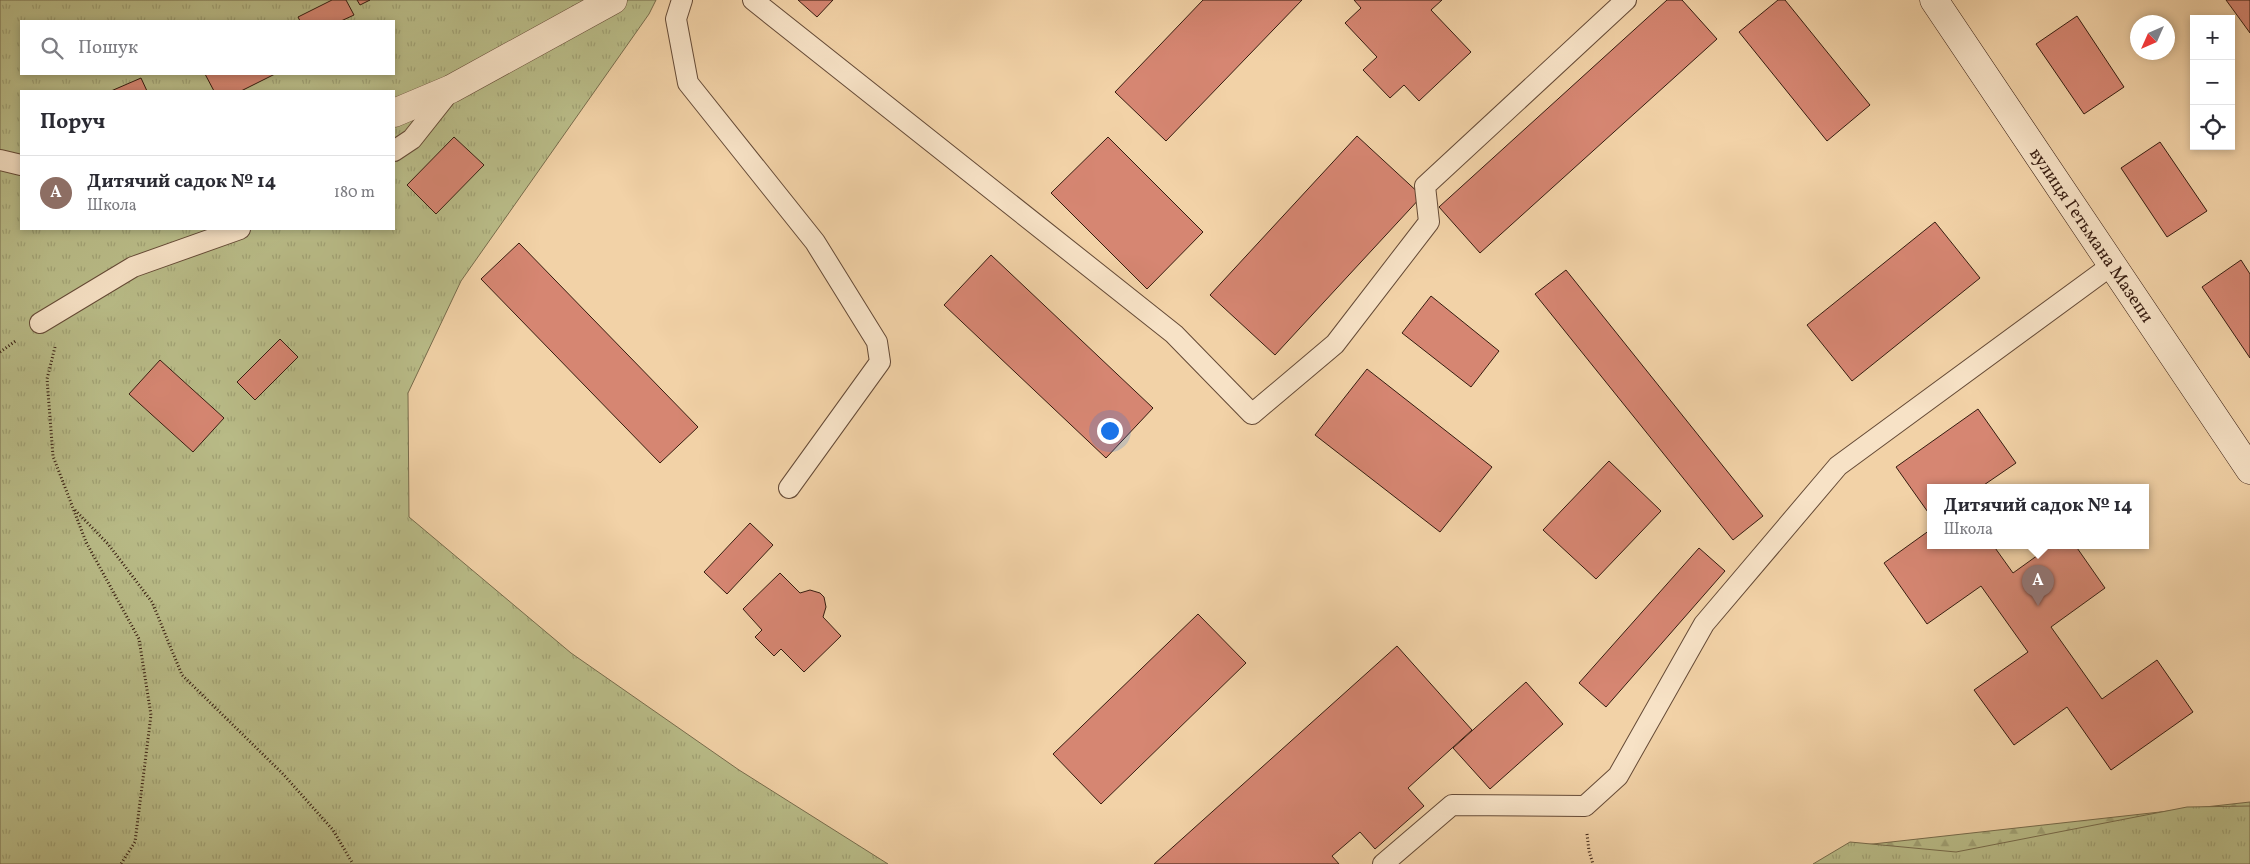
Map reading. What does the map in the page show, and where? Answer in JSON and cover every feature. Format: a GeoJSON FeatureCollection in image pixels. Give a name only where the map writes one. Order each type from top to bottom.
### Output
{"type":"FeatureCollection","features":[{"type":"Feature","properties":{"kind":"main road"},"geometry":{"type":"LineString","coordinates":[[395,113],[451,90],[614,0]]}},
{"type":"Feature","properties":{"kind":"main road","name":"вулиця Гетьмана Мазепи"},"geometry":{"type":"LineString","coordinates":[[1934,0],[2250,470]]}},
{"type":"Feature","properties":{"kind":"lane"},"geometry":{"type":"LineString","coordinates":[[682,0],[676,19],[688,83],[815,242],[877,342],[880,362],[789,488]]}},
{"type":"Feature","properties":{"kind":"lane"},"geometry":{"type":"LineString","coordinates":[[753,0],[1174,334],[1252,414],[1335,344],[1429,222],[1425,186],[1626,0]]}},
{"type":"Feature","properties":{"kind":"lane"},"geometry":{"type":"LineString","coordinates":[[395,150],[412,139],[451,90]]}},
{"type":"Feature","properties":{"kind":"lane"},"geometry":{"type":"LineString","coordinates":[[0,160],[20,165]]}},
{"type":"Feature","properties":{"kind":"lane"},"geometry":{"type":"LineString","coordinates":[[40,323],[133,267],[237,230]]}},
{"type":"Feature","properties":{"kind":"lane"},"geometry":{"type":"LineString","coordinates":[[1383,864],[1452,805],[1585,806],[1618,776],[1704,624],[1838,466],[2112,265]]}},
{"type":"Feature","properties":{"kind":"path"},"geometry":{"type":"LineString","coordinates":[[70,305],[56,341],[48,380],[54,456],[86,542],[139,639],[151,716],[135,842],[121,864]]}},
{"type":"Feature","properties":{"kind":"path"},"geometry":{"type":"LineString","coordinates":[[73,508],[108,544],[152,602],[182,676],[283,774],[334,830],[353,864]]}},
{"type":"Feature","properties":{"kind":"green space"},"geometry":{"type":"Polygon","coordinates":[[[0,0],[656,0],[649,14],[461,281],[408,393],[409,517],[571,653],[739,770],[888,864],[0,864],[0,0]]]}},
{"type":"Feature","properties":{"kind":"green space"},"geometry":{"type":"Polygon","coordinates":[[[2250,802],[2250,864],[1834,864],[1846,847],[2250,802]]]}},
{"type":"Feature","properties":{"kind":"green space"},"geometry":{"type":"Polygon","coordinates":[[[2250,806],[2250,864],[1813,864],[1850,842],[1956,852],[2187,807],[2250,806]]]}},
{"type":"Feature","properties":{"kind":"building"},"geometry":{"type":"Polygon","coordinates":[[[332,0],[346,0],[354,15],[343,20],[300,20],[298,17],[332,0]]]}},
{"type":"Feature","properties":{"kind":"building"},"geometry":{"type":"Polygon","coordinates":[[[357,0],[370,0],[360,5],[357,0]]]}},
{"type":"Feature","properties":{"kind":"building"},"geometry":{"type":"Polygon","coordinates":[[[798,0],[833,0],[817,17],[798,0]]]}},
{"type":"Feature","properties":{"kind":"building"},"geometry":{"type":"Polygon","coordinates":[[[1203,0],[1302,0],[1166,141],[1115,92],[1203,0]]]}},
{"type":"Feature","properties":{"kind":"building"},"geometry":{"type":"Polygon","coordinates":[[[1354,0],[1442,0],[1431,10],[1471,52],[1419,101],[1404,85],[1390,98],[1363,70],[1377,57],[1345,23],[1361,8],[1354,0]]]}},
{"type":"Feature","properties":{"kind":"building"},"geometry":{"type":"Polygon","coordinates":[[[1667,0],[1682,0],[1717,39],[1480,253],[1439,207],[1667,0]]]}},
{"type":"Feature","properties":{"kind":"building"},"geometry":{"type":"Polygon","coordinates":[[[1778,0],[1785,0],[1870,105],[1827,141],[1739,32],[1778,0]]]}},
{"type":"Feature","properties":{"kind":"building"},"geometry":{"type":"Polygon","coordinates":[[[2226,0],[2250,0],[2250,33],[2226,0]]]}},
{"type":"Feature","properties":{"kind":"building"},"geometry":{"type":"Polygon","coordinates":[[[2077,16],[2124,87],[2084,114],[2036,44],[2077,16]]]}},
{"type":"Feature","properties":{"kind":"building"},"geometry":{"type":"Polygon","coordinates":[[[206,75],[273,75],[243,90],[213,90],[206,75]]]}},
{"type":"Feature","properties":{"kind":"building"},"geometry":{"type":"Polygon","coordinates":[[[141,78],[147,90],[113,90],[141,78]]]}},
{"type":"Feature","properties":{"kind":"building"},"geometry":{"type":"Polygon","coordinates":[[[1357,136],[1422,196],[1275,355],[1210,295],[1357,136]]]}},
{"type":"Feature","properties":{"kind":"building"},"geometry":{"type":"Polygon","coordinates":[[[454,137],[484,165],[436,214],[407,185],[454,137]]]}},
{"type":"Feature","properties":{"kind":"building"},"geometry":{"type":"Polygon","coordinates":[[[1108,137],[1203,232],[1147,289],[1051,193],[1108,137]]]}},
{"type":"Feature","properties":{"kind":"building"},"geometry":{"type":"Polygon","coordinates":[[[2160,142],[2207,211],[2167,237],[2121,168],[2160,142]]]}},
{"type":"Feature","properties":{"kind":"building"},"geometry":{"type":"Polygon","coordinates":[[[1935,222],[1980,278],[1852,381],[1807,325],[1935,222]]]}},
{"type":"Feature","properties":{"kind":"building"},"geometry":{"type":"Polygon","coordinates":[[[519,243],[698,427],[660,463],[481,279],[519,243]]]}},
{"type":"Feature","properties":{"kind":"building"},"geometry":{"type":"Polygon","coordinates":[[[991,255],[1153,408],[1106,458],[944,305],[991,255]]]}},
{"type":"Feature","properties":{"kind":"building"},"geometry":{"type":"Polygon","coordinates":[[[2241,260],[2250,274],[2250,358],[2202,287],[2241,260]]]}},
{"type":"Feature","properties":{"kind":"building"},"geometry":{"type":"Polygon","coordinates":[[[1566,270],[1763,516],[1733,540],[1535,294],[1566,270]]]}},
{"type":"Feature","properties":{"kind":"building"},"geometry":{"type":"Polygon","coordinates":[[[1431,296],[1499,351],[1471,387],[1402,333],[1431,296]]]}},
{"type":"Feature","properties":{"kind":"building"},"geometry":{"type":"Polygon","coordinates":[[[280,339],[298,357],[255,400],[237,382],[280,339]]]}},
{"type":"Feature","properties":{"kind":"building"},"geometry":{"type":"Polygon","coordinates":[[[160,360],[224,418],[193,452],[129,394],[160,360]]]}},
{"type":"Feature","properties":{"kind":"building"},"geometry":{"type":"Polygon","coordinates":[[[1367,369],[1492,467],[1440,532],[1315,435],[1367,369]]]}},
{"type":"Feature","properties":{"kind":"building"},"geometry":{"type":"Polygon","coordinates":[[[1978,409],[2016,463],[1985,484],[1927,484],[1927,511],[1896,467],[1978,409]]]}},
{"type":"Feature","properties":{"kind":"building"},"geometry":{"type":"Polygon","coordinates":[[[1609,461],[1661,511],[1596,579],[1543,530],[1609,461]]]}},
{"type":"Feature","properties":{"kind":"building"},"geometry":{"type":"Polygon","coordinates":[[[750,523],[773,545],[727,594],[704,572],[750,523]]]}},
{"type":"Feature","properties":{"kind":"building"},"geometry":{"type":"Polygon","coordinates":[[[1927,532],[1927,549],[1996,549],[2013,573],[2046,549],[2078,549],[2105,588],[2051,627],[2102,699],[2157,660],[2193,712],[2111,770],[2067,707],[2014,745],[1974,690],[2028,652],[1981,586],[1927,624],[1884,563],[1927,532]]]}},
{"type":"Feature","properties":{"kind":"building"},"geometry":{"type":"Polygon","coordinates":[[[1699,548],[1725,571],[1606,707],[1579,683],[1699,548]]]}},
{"type":"Feature","properties":{"kind":"building"},"geometry":{"type":"Polygon","coordinates":[[[780,573],[800,593],[810,590],[820,593],[824,597],[826,607],[823,617],[841,636],[804,672],[781,649],[774,656],[755,637],[762,630],[743,609],[780,573]]]}},
{"type":"Feature","properties":{"kind":"building"},"geometry":{"type":"Polygon","coordinates":[[[1198,614],[1246,663],[1101,804],[1053,754],[1198,614]]]}},
{"type":"Feature","properties":{"kind":"building"},"geometry":{"type":"Polygon","coordinates":[[[1397,646],[1472,730],[1408,788],[1424,806],[1375,849],[1360,832],[1332,856],[1339,864],[1154,864],[1397,646]]]}},
{"type":"Feature","properties":{"kind":"building"},"geometry":{"type":"Polygon","coordinates":[[[1526,682],[1563,724],[1490,789],[1453,748],[1526,682]]]}},
{"type":"Feature","properties":{"kind":"place","name":"Дитячий садок № 14"},"geometry":{"type":"Point","coordinates":[2038,606]}}]}
